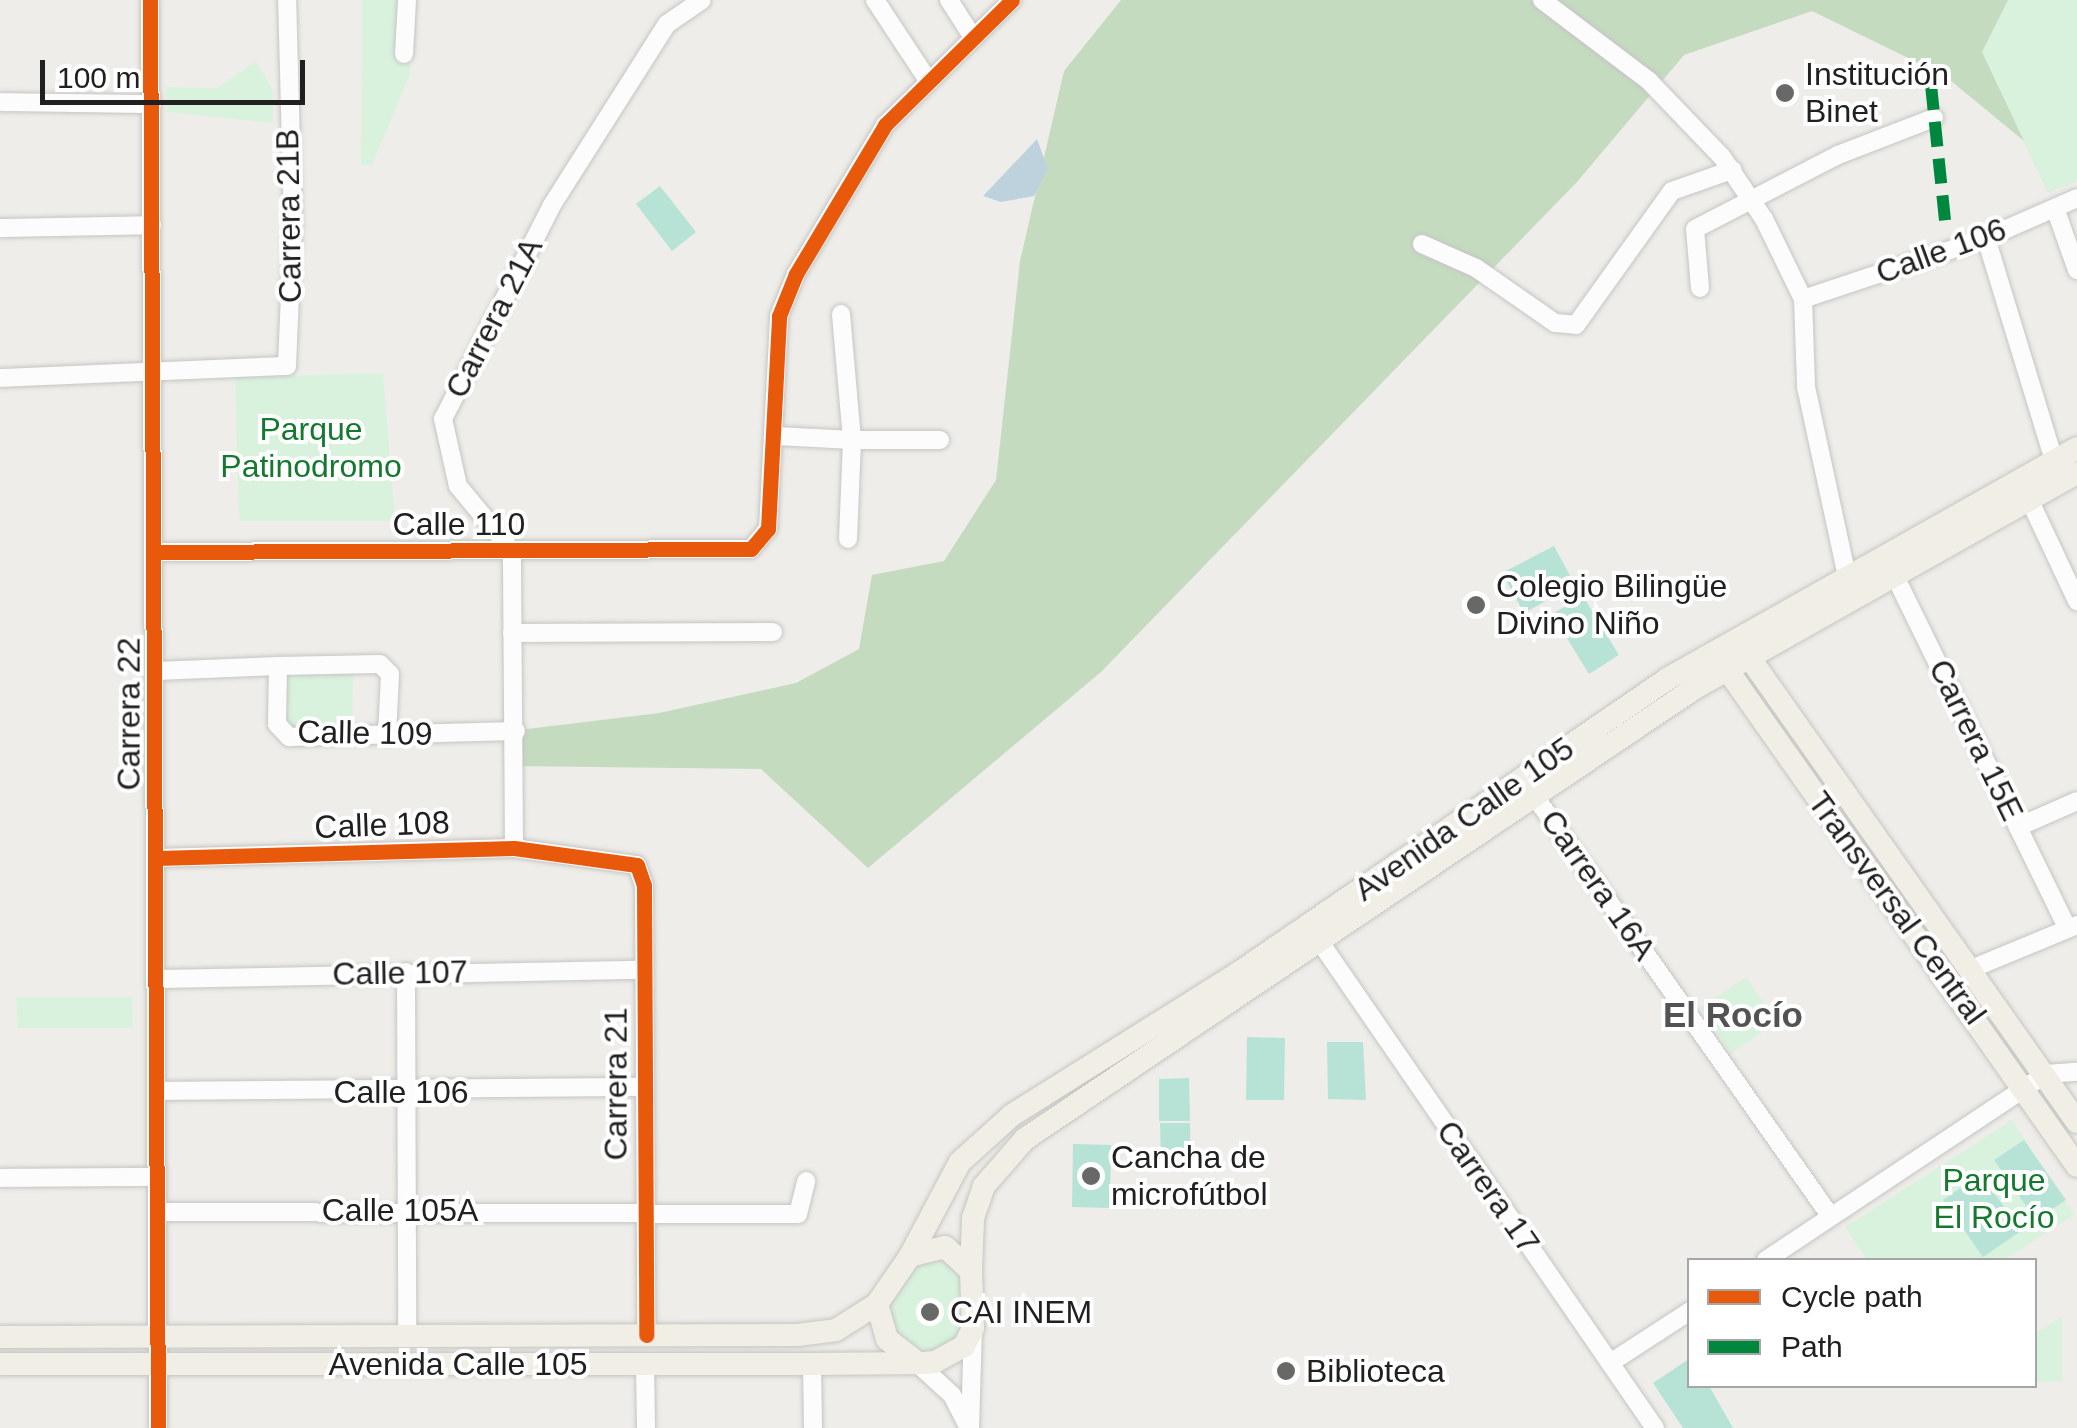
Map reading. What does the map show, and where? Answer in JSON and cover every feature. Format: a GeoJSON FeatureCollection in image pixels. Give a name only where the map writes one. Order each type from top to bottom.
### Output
{"type":"FeatureCollection","features":[{"type":"Feature","properties":{"kind":"main road","name":"Avenida Calle 105"},"geometry":{"type":"LineString","coordinates":[[910,1256],[960,1162],[1012,1115],[1237,974],[1720,660],[1848,585],[1884,552],[2077,448]]}},
{"type":"Feature","properties":{"kind":"main road","name":"Avenida Calle 105"},"geometry":{"type":"LineString","coordinates":[[1848,585],[1894,574],[2077,473]]}},
{"type":"Feature","properties":{"kind":"main road","name":"Transversal Central"},"geometry":{"type":"LineString","coordinates":[[1743,648],[1972,969],[2036,1081],[2077,1166]]}},
{"type":"Feature","properties":{"kind":"main road","name":"Avenida Calle 105"},"geometry":{"type":"LineString","coordinates":[[971,1272],[979,1200],[1014,1148],[1536,798],[1720,660]]}},
{"type":"Feature","properties":{"kind":"main road","name":"Transversal Central"},"geometry":{"type":"LineString","coordinates":[[1720,660],[2036,1081],[2077,1122]]}},
{"type":"Feature","properties":{"kind":"main road"},"geometry":{"type":"LineString","coordinates":[[945,1247],[971,1272],[973,1328],[958,1352],[916,1362],[887,1339],[877,1304],[910,1256],[945,1247]]}},
{"type":"Feature","properties":{"kind":"main road","name":"Avenida Calle 105"},"geometry":{"type":"LineString","coordinates":[[0,1337],[818,1334],[854,1322],[877,1304]]}},
{"type":"Feature","properties":{"kind":"main road","name":"Avenida Calle 105"},"geometry":{"type":"LineString","coordinates":[[0,1364],[916,1362]]}},
{"type":"Feature","properties":{"kind":"street","name":"Carrera 22"},"geometry":{"type":"LineString","coordinates":[[150,0],[158,1428]]}},
{"type":"Feature","properties":{"kind":"street","name":"Carrera 21B"},"geometry":{"type":"LineString","coordinates":[[152,374],[284,369],[292,300],[287,0]]}},
{"type":"Feature","properties":{"kind":"street"},"geometry":{"type":"LineString","coordinates":[[404,54],[407,0]]}},
{"type":"Feature","properties":{"kind":"street","name":"Carrera 21A"},"geometry":{"type":"LineString","coordinates":[[512,551],[458,486],[443,418],[552,205],[666,24],[702,0]]}},
{"type":"Feature","properties":{"kind":"street"},"geometry":{"type":"LineString","coordinates":[[875,0],[927,78]]}},
{"type":"Feature","properties":{"kind":"street"},"geometry":{"type":"LineString","coordinates":[[949,0],[972,36]]}},
{"type":"Feature","properties":{"kind":"street"},"geometry":{"type":"LineString","coordinates":[[940,440],[777,436],[779,316],[796,274],[864,154],[927,78],[1012,0]]}},
{"type":"Feature","properties":{"kind":"street"},"geometry":{"type":"LineString","coordinates":[[1542,0],[1649,81],[1752,197],[1803,299],[1806,387],[1848,585]]}},
{"type":"Feature","properties":{"kind":"street"},"geometry":{"type":"LineString","coordinates":[[0,102],[152,104]]}},
{"type":"Feature","properties":{"kind":"street"},"geometry":{"type":"LineString","coordinates":[[1700,288],[1693,233],[1752,197],[1934,118]]}},
{"type":"Feature","properties":{"kind":"street"},"geometry":{"type":"LineString","coordinates":[[1422,244],[1476,268],[1555,323],[1576,324],[1672,191],[1732,170]]}},
{"type":"Feature","properties":{"kind":"street","name":"Calle 106"},"geometry":{"type":"LineString","coordinates":[[1803,299],[1986,238],[2077,198]]}},
{"type":"Feature","properties":{"kind":"street"},"geometry":{"type":"LineString","coordinates":[[2055,208],[2077,270]]}},
{"type":"Feature","properties":{"kind":"street"},"geometry":{"type":"LineString","coordinates":[[0,228],[152,224]]}},
{"type":"Feature","properties":{"kind":"street"},"geometry":{"type":"LineString","coordinates":[[1986,238],[2054,460]]}},
{"type":"Feature","properties":{"kind":"street"},"geometry":{"type":"LineString","coordinates":[[841,314],[852,440],[848,539]]}},
{"type":"Feature","properties":{"kind":"street"},"geometry":{"type":"LineString","coordinates":[[0,378],[152,374]]}},
{"type":"Feature","properties":{"kind":"street","name":"Calle 110"},"geometry":{"type":"LineString","coordinates":[[156,552],[732,554],[760,543],[768,529],[777,436]]}},
{"type":"Feature","properties":{"kind":"street"},"geometry":{"type":"LineString","coordinates":[[2029,500],[2077,601]]}},
{"type":"Feature","properties":{"kind":"street"},"geometry":{"type":"LineString","coordinates":[[512,551],[514,848]]}},
{"type":"Feature","properties":{"kind":"street","name":"Carrera 15E"},"geometry":{"type":"LineString","coordinates":[[1884,552],[2018,826],[2072,926]]}},
{"type":"Feature","properties":{"kind":"street"},"geometry":{"type":"LineString","coordinates":[[512,633],[773,632]]}},
{"type":"Feature","properties":{"kind":"street"},"geometry":{"type":"LineString","coordinates":[[156,671],[278,666],[386,668],[388,736]]}},
{"type":"Feature","properties":{"kind":"street","name":"Calle 109"},"geometry":{"type":"LineString","coordinates":[[278,666],[278,724],[289,737],[516,731]]}},
{"type":"Feature","properties":{"kind":"street","name":"Carrera 16A"},"geometry":{"type":"LineString","coordinates":[[1536,798],[1831,1217]]}},
{"type":"Feature","properties":{"kind":"street"},"geometry":{"type":"LineString","coordinates":[[2018,826],[2077,800]]}},
{"type":"Feature","properties":{"kind":"street","name":"Calle 108"},"geometry":{"type":"LineString","coordinates":[[157,858],[514,848],[609,857]]}},
{"type":"Feature","properties":{"kind":"street","name":"Carrera 21"},"geometry":{"type":"LineString","coordinates":[[609,857],[637,865],[644,885],[646,1335]]}},
{"type":"Feature","properties":{"kind":"street"},"geometry":{"type":"LineString","coordinates":[[1972,969],[2072,926]]}},
{"type":"Feature","properties":{"kind":"street","name":"Carrera 17"},"geometry":{"type":"LineString","coordinates":[[1322,945],[1655,1428]]}},
{"type":"Feature","properties":{"kind":"street","name":"Calle 107"},"geometry":{"type":"LineString","coordinates":[[157,979],[644,970]]}},
{"type":"Feature","properties":{"kind":"street"},"geometry":{"type":"LineString","coordinates":[[406,972],[407,1336]]}},
{"type":"Feature","properties":{"kind":"street"},"geometry":{"type":"LineString","coordinates":[[1769,1258],[2036,1081],[2077,1072]]}},
{"type":"Feature","properties":{"kind":"street","name":"Calle 106"},"geometry":{"type":"LineString","coordinates":[[157,1092],[408,1093],[644,1087]]}},
{"type":"Feature","properties":{"kind":"street"},"geometry":{"type":"LineString","coordinates":[[0,1178],[158,1177]]}},
{"type":"Feature","properties":{"kind":"street","name":"Calle 105A"},"geometry":{"type":"LineString","coordinates":[[158,1212],[407,1209],[798,1214],[806,1181]]}},
{"type":"Feature","properties":{"kind":"street"},"geometry":{"type":"LineString","coordinates":[[1610,1364],[1687,1313]]}},
{"type":"Feature","properties":{"kind":"street"},"geometry":{"type":"LineString","coordinates":[[970,1428],[973,1328]]}},
{"type":"Feature","properties":{"kind":"street"},"geometry":{"type":"LineString","coordinates":[[916,1362],[952,1395],[970,1428]]}},
{"type":"Feature","properties":{"kind":"street"},"geometry":{"type":"LineString","coordinates":[[645,1364],[646,1428]]}},
{"type":"Feature","properties":{"kind":"street"},"geometry":{"type":"LineString","coordinates":[[812,1364],[813,1428]]}},
{"type":"Feature","properties":{"kind":"green space"},"geometry":{"type":"Polygon","coordinates":[[[362,0],[413,0],[410,74],[372,165],[361,165],[362,0]]]}},
{"type":"Feature","properties":{"kind":"green space"},"geometry":{"type":"Polygon","coordinates":[[[1121,0],[2077,0],[2077,181],[2048,192],[2024,141],[1945,76],[1812,11],[1684,55],[1577,182],[1101,672],[868,868],[761,769],[510,766],[519,730],[659,713],[796,683],[859,649],[872,575],[944,561],[996,480],[1020,261],[1064,71],[1121,0]]]}},
{"type":"Feature","properties":{"kind":"green space"},"geometry":{"type":"Polygon","coordinates":[[[2008,0],[2077,0],[2077,181],[2048,192],[1982,52],[2008,0]]]}},
{"type":"Feature","properties":{"kind":"green space"},"geometry":{"type":"Polygon","coordinates":[[[256,61],[273,91],[273,123],[167,112],[166,87],[217,88],[256,61]]]}},
{"type":"Feature","properties":{"kind":"green space"},"geometry":{"type":"Polygon","coordinates":[[[660,186],[696,232],[672,251],[636,204],[660,186]]]}},
{"type":"Feature","properties":{"kind":"green space","name":"Parque Patinodromo"},"geometry":{"type":"Polygon","coordinates":[[[383,373],[395,521],[239,521],[235,377],[383,373]]]}},
{"type":"Feature","properties":{"kind":"green space"},"geometry":{"type":"Polygon","coordinates":[[[1554,546],[1575,585],[1524,613],[1502,573],[1554,546]]]}},
{"type":"Feature","properties":{"kind":"green space"},"geometry":{"type":"Polygon","coordinates":[[[1583,596],[1619,655],[1589,674],[1552,614],[1583,596]]]}},
{"type":"Feature","properties":{"kind":"green space"},"geometry":{"type":"Polygon","coordinates":[[[353,668],[352,737],[283,737],[283,669],[353,668]]]}},
{"type":"Feature","properties":{"kind":"green space"},"geometry":{"type":"Polygon","coordinates":[[[1746,977],[1777,1022],[1731,1053],[1700,1008],[1746,977]]]}},
{"type":"Feature","properties":{"kind":"green space"},"geometry":{"type":"Polygon","coordinates":[[[16,997],[132,997],[133,1028],[18,1028],[16,997]]]}},
{"type":"Feature","properties":{"kind":"green space"},"geometry":{"type":"Polygon","coordinates":[[[1247,1037],[1285,1038],[1284,1100],[1246,1100],[1247,1037]]]}},
{"type":"Feature","properties":{"kind":"green space"},"geometry":{"type":"Polygon","coordinates":[[[1327,1042],[1363,1042],[1366,1100],[1328,1099],[1327,1042]]]}},
{"type":"Feature","properties":{"kind":"green space"},"geometry":{"type":"Polygon","coordinates":[[[1189,1078],[1190,1121],[1159,1121],[1159,1079],[1189,1078]]]}},
{"type":"Feature","properties":{"kind":"green space","name":"Parque El Rocío"},"geometry":{"type":"Polygon","coordinates":[[[2012,1120],[2074,1215],[2007,1258],[1866,1258],[1845,1227],[2012,1120]]]}},
{"type":"Feature","properties":{"kind":"green space"},"geometry":{"type":"Polygon","coordinates":[[[1160,1123],[1190,1123],[1191,1166],[1161,1166],[1160,1123]]]}},
{"type":"Feature","properties":{"kind":"green space"},"geometry":{"type":"Polygon","coordinates":[[[2024,1140],[2066,1200],[2036,1220],[1994,1160],[2024,1140]]]}},
{"type":"Feature","properties":{"kind":"green space","name":"Cancha de microfútbol"},"geometry":{"type":"Polygon","coordinates":[[[1073,1144],[1111,1145],[1110,1208],[1072,1207],[1073,1144]]]}},
{"type":"Feature","properties":{"kind":"green space"},"geometry":{"type":"Polygon","coordinates":[[[1981,1174],[2021,1231],[1983,1257],[1943,1200],[1981,1174]]]}},
{"type":"Feature","properties":{"kind":"green space"},"geometry":{"type":"Polygon","coordinates":[[[943,1255],[962,1277],[960,1339],[938,1351],[921,1351],[897,1334],[889,1307],[912,1266],[943,1255]]]}},
{"type":"Feature","properties":{"kind":"green space"},"geometry":{"type":"Polygon","coordinates":[[[2062,1317],[2062,1381],[2037,1382],[2037,1332],[2062,1317]]]}},
{"type":"Feature","properties":{"kind":"green space"},"geometry":{"type":"Polygon","coordinates":[[[1687,1360],[1687,1388],[1710,1388],[1733,1428],[1683,1428],[1653,1383],[1687,1360]]]}},
{"type":"Feature","properties":{"kind":"water"},"geometry":{"type":"Polygon","coordinates":[[[1037,139],[1048,169],[1034,196],[1001,202],[983,196],[1037,139]]]}},
{"type":"Feature","properties":{"kind":"marked path"},"geometry":{"type":"LineString","coordinates":[[1931,85],[1946,229]]}},
{"type":"Feature","properties":{"kind":"cycle path"},"geometry":{"type":"LineString","coordinates":[[150,0],[158,1428]]}},
{"type":"Feature","properties":{"kind":"cycle path"},"geometry":{"type":"LineString","coordinates":[[156,552],[751,549],[768,529],[779,316],[796,274],[885,125],[1012,0]]}},
{"type":"Feature","properties":{"kind":"cycle path"},"geometry":{"type":"LineString","coordinates":[[157,858],[514,848],[637,865],[644,885],[646,1335]]}},
{"type":"Feature","properties":{"kind":"place","name":"Institución Binet"},"geometry":{"type":"Point","coordinates":[1785,93]}},
{"type":"Feature","properties":{"kind":"place","name":"Colegio Bilingüe Divino Niño"},"geometry":{"type":"Point","coordinates":[1476,605]}},
{"type":"Feature","properties":{"kind":"place","name":"Cancha de microfútbol"},"geometry":{"type":"Point","coordinates":[1091,1176]}},
{"type":"Feature","properties":{"kind":"place","name":"CAI INEM"},"geometry":{"type":"Point","coordinates":[930,1312]}},
{"type":"Feature","properties":{"kind":"place","name":"Biblioteca"},"geometry":{"type":"Point","coordinates":[1286,1371]}},
{"type":"Feature","properties":{"kind":"district","name":"El Rocío"},"geometry":{"type":"Point","coordinates":[1733,1015]}}]}
